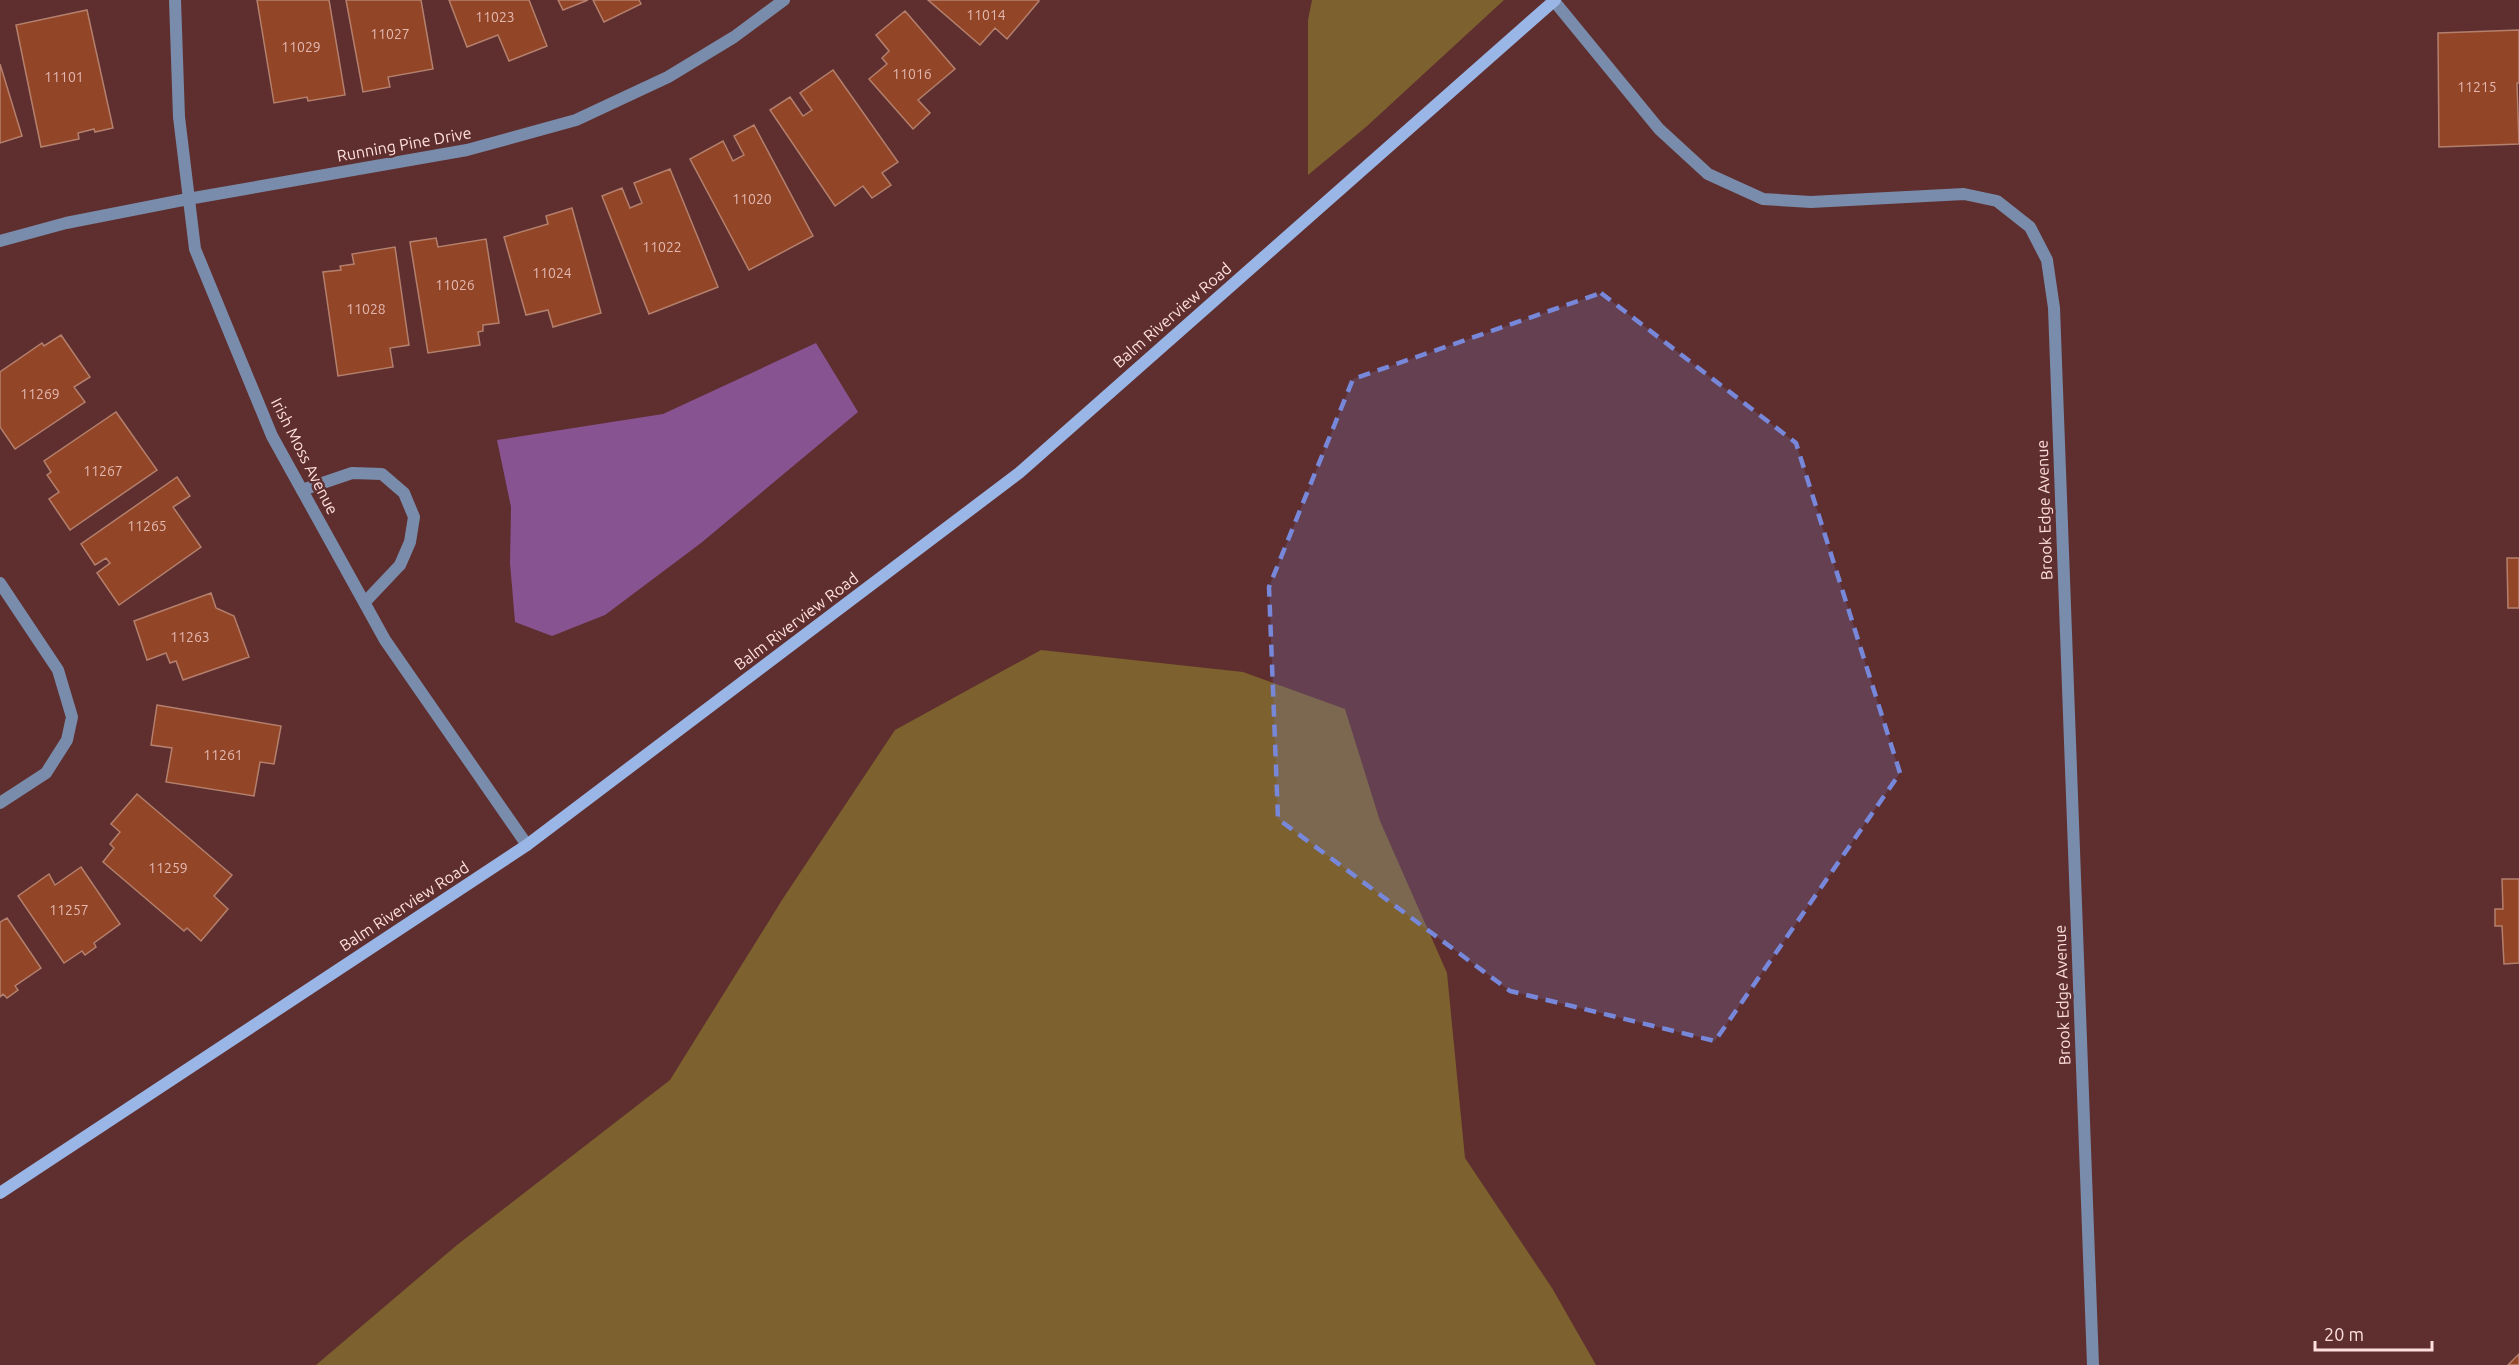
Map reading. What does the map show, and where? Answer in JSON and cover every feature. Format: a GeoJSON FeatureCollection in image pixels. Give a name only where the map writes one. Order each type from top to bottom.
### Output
{"type":"FeatureCollection","features":[{"type":"Feature","properties":{"kind":"main road","name":"Balm Riverview Road"},"geometry":{"type":"LineString","coordinates":[[0,1193],[527,844],[1019,473],[1554,0]]}},
{"type":"Feature","properties":{"kind":"street","name":"Irish Moss Avenue"},"geometry":{"type":"LineString","coordinates":[[175,0],[179,117],[195,249],[272,436],[385,640],[527,844]]}},
{"type":"Feature","properties":{"kind":"street","name":"Running Pine Drive"},"geometry":{"type":"LineString","coordinates":[[0,241],[66,223],[188,199],[467,150],[576,120],[668,77],[734,37],[784,0]]}},
{"type":"Feature","properties":{"kind":"street","name":"Brook Edge Avenue"},"geometry":{"type":"LineString","coordinates":[[1554,0],[1659,129],[1708,174],[1763,199],[1811,202],[1964,194],[1997,201],[2030,227],[2047,260],[2054,308],[2092,1365]]}},
{"type":"Feature","properties":{"kind":"street"},"geometry":{"type":"LineString","coordinates":[[302,490],[352,472],[382,474],[404,493],[414,517],[410,542],[400,565],[364,602]]}},
{"type":"Feature","properties":{"kind":"street"},"geometry":{"type":"LineString","coordinates":[[0,583],[58,670],[72,717],[67,740],[46,772],[0,803]]}},
{"type":"Feature","properties":{"kind":"highlighted area"},"geometry":{"type":"Polygon","coordinates":[[[1601,293],[1796,443],[1900,773],[1715,1041],[1510,991],[1278,819],[1269,587],[1353,379],[1601,293]]]}},
{"type":"Feature","properties":{"kind":"shaded area"},"geometry":{"type":"Polygon","coordinates":[[[1312,0],[1504,0],[1366,127],[1308,175],[1308,20],[1312,0]]]}},
{"type":"Feature","properties":{"kind":"shaded area"},"geometry":{"type":"Polygon","coordinates":[[[816,343],[858,412],[701,543],[605,615],[552,636],[515,622],[510,563],[511,507],[497,440],[663,414],[816,343]]]}},
{"type":"Feature","properties":{"kind":"shaded area"},"geometry":{"type":"Polygon","coordinates":[[[1041,650],[1243,672],[1345,709],[1380,821],[1447,973],[1465,1158],[1552,1288],[1596,1365],[316,1365],[457,1245],[670,1080],[782,900],[895,730],[1041,650]]]}},
{"type":"Feature","properties":{"kind":"building"},"geometry":{"type":"Polygon","coordinates":[[[257,0],[329,0],[345,95],[308,101],[307,97],[274,103],[257,0]]]}},
{"type":"Feature","properties":{"kind":"building"},"geometry":{"type":"Polygon","coordinates":[[[346,0],[421,0],[433,69],[388,77],[390,87],[363,92],[346,0]]]}},
{"type":"Feature","properties":{"kind":"building"},"geometry":{"type":"Polygon","coordinates":[[[449,0],[529,0],[547,46],[509,61],[498,35],[467,47],[449,0]]]}},
{"type":"Feature","properties":{"kind":"building"},"geometry":{"type":"Polygon","coordinates":[[[558,0],[588,0],[563,10],[558,0]]]}},
{"type":"Feature","properties":{"kind":"building"},"geometry":{"type":"Polygon","coordinates":[[[593,0],[639,0],[641,4],[604,22],[593,0]]]}},
{"type":"Feature","properties":{"kind":"building"},"geometry":{"type":"Polygon","coordinates":[[[928,0],[1039,1],[1007,39],[995,28],[980,45],[928,0]]]}},
{"type":"Feature","properties":{"kind":"building"},"geometry":{"type":"Polygon","coordinates":[[[87,10],[113,128],[78,133],[79,139],[41,147],[16,25],[87,10]]]}},
{"type":"Feature","properties":{"kind":"building"},"geometry":{"type":"Polygon","coordinates":[[[905,11],[955,69],[918,100],[930,113],[913,129],[869,79],[887,64],[882,58],[889,51],[876,35],[905,11]]]}},
{"type":"Feature","properties":{"kind":"building"},"geometry":{"type":"Polygon","coordinates":[[[2519,30],[2519,83],[2517,83],[2519,144],[2439,147],[2438,33],[2519,30]]]}},
{"type":"Feature","properties":{"kind":"building"},"geometry":{"type":"Polygon","coordinates":[[[0,64],[22,136],[0,143],[0,64]]]}},
{"type":"Feature","properties":{"kind":"building"},"geometry":{"type":"Polygon","coordinates":[[[833,70],[898,162],[882,173],[891,185],[872,198],[863,186],[835,206],[770,110],[790,97],[803,116],[812,110],[800,93],[833,70]]]}},
{"type":"Feature","properties":{"kind":"building"},"geometry":{"type":"Polygon","coordinates":[[[754,125],[813,236],[749,270],[690,159],[723,141],[733,161],[744,155],[734,136],[754,125]]]}},
{"type":"Feature","properties":{"kind":"building"},"geometry":{"type":"Polygon","coordinates":[[[670,169],[718,287],[649,314],[602,196],[622,188],[630,208],[642,203],[634,183],[670,169]]]}},
{"type":"Feature","properties":{"kind":"building"},"geometry":{"type":"Polygon","coordinates":[[[572,208],[601,313],[553,327],[548,310],[526,315],[504,237],[548,224],[546,216],[572,208]]]}},
{"type":"Feature","properties":{"kind":"building"},"geometry":{"type":"Polygon","coordinates":[[[436,238],[438,247],[486,239],[499,323],[483,325],[483,331],[478,332],[480,345],[428,353],[410,242],[436,238]]]}},
{"type":"Feature","properties":{"kind":"building"},"geometry":{"type":"Polygon","coordinates":[[[395,247],[409,345],[390,348],[393,367],[338,376],[323,272],[341,270],[340,266],[354,264],[352,254],[395,247]]]}},
{"type":"Feature","properties":{"kind":"building"},"geometry":{"type":"Polygon","coordinates":[[[61,335],[90,377],[74,387],[85,402],[15,449],[0,427],[0,372],[42,343],[44,346],[61,335]]]}},
{"type":"Feature","properties":{"kind":"building"},"geometry":{"type":"Polygon","coordinates":[[[116,412],[157,470],[70,530],[49,499],[59,492],[47,475],[51,472],[44,461],[116,412]]]}},
{"type":"Feature","properties":{"kind":"building"},"geometry":{"type":"Polygon","coordinates":[[[177,477],[190,496],[173,507],[201,547],[119,605],[97,573],[110,563],[106,558],[95,565],[81,544],[177,477]]]}},
{"type":"Feature","properties":{"kind":"building"},"geometry":{"type":"Polygon","coordinates":[[[2507,558],[2519,558],[2519,608],[2508,608],[2507,558]]]}},
{"type":"Feature","properties":{"kind":"building"},"geometry":{"type":"Polygon","coordinates":[[[211,593],[216,608],[234,616],[249,657],[183,680],[176,661],[170,663],[166,653],[147,660],[134,621],[211,593]]]}},
{"type":"Feature","properties":{"kind":"building"},"geometry":{"type":"Polygon","coordinates":[[[157,705],[281,726],[274,764],[260,762],[254,796],[166,782],[172,748],[151,745],[157,705]]]}},
{"type":"Feature","properties":{"kind":"building"},"geometry":{"type":"Polygon","coordinates":[[[137,794],[232,875],[214,896],[228,909],[201,941],[187,928],[184,931],[103,862],[114,848],[110,844],[120,832],[111,824],[137,794]]]}},
{"type":"Feature","properties":{"kind":"building"},"geometry":{"type":"Polygon","coordinates":[[[81,867],[120,924],[94,943],[96,947],[85,955],[82,951],[64,963],[18,896],[49,874],[55,885],[81,867]]]}},
{"type":"Feature","properties":{"kind":"building"},"geometry":{"type":"Polygon","coordinates":[[[2502,879],[2519,879],[2519,963],[2504,964],[2502,926],[2495,926],[2495,909],[2503,909],[2502,879]]]}},
{"type":"Feature","properties":{"kind":"building"},"geometry":{"type":"Polygon","coordinates":[[[7,918],[41,968],[15,986],[18,990],[7,998],[3,994],[0,997],[0,922],[7,918]]]}},
{"type":"Feature","properties":{"kind":"building"},"geometry":{"type":"Polygon","coordinates":[[[2519,1354],[2519,1365],[2508,1365],[2519,1354]]]}}]}
